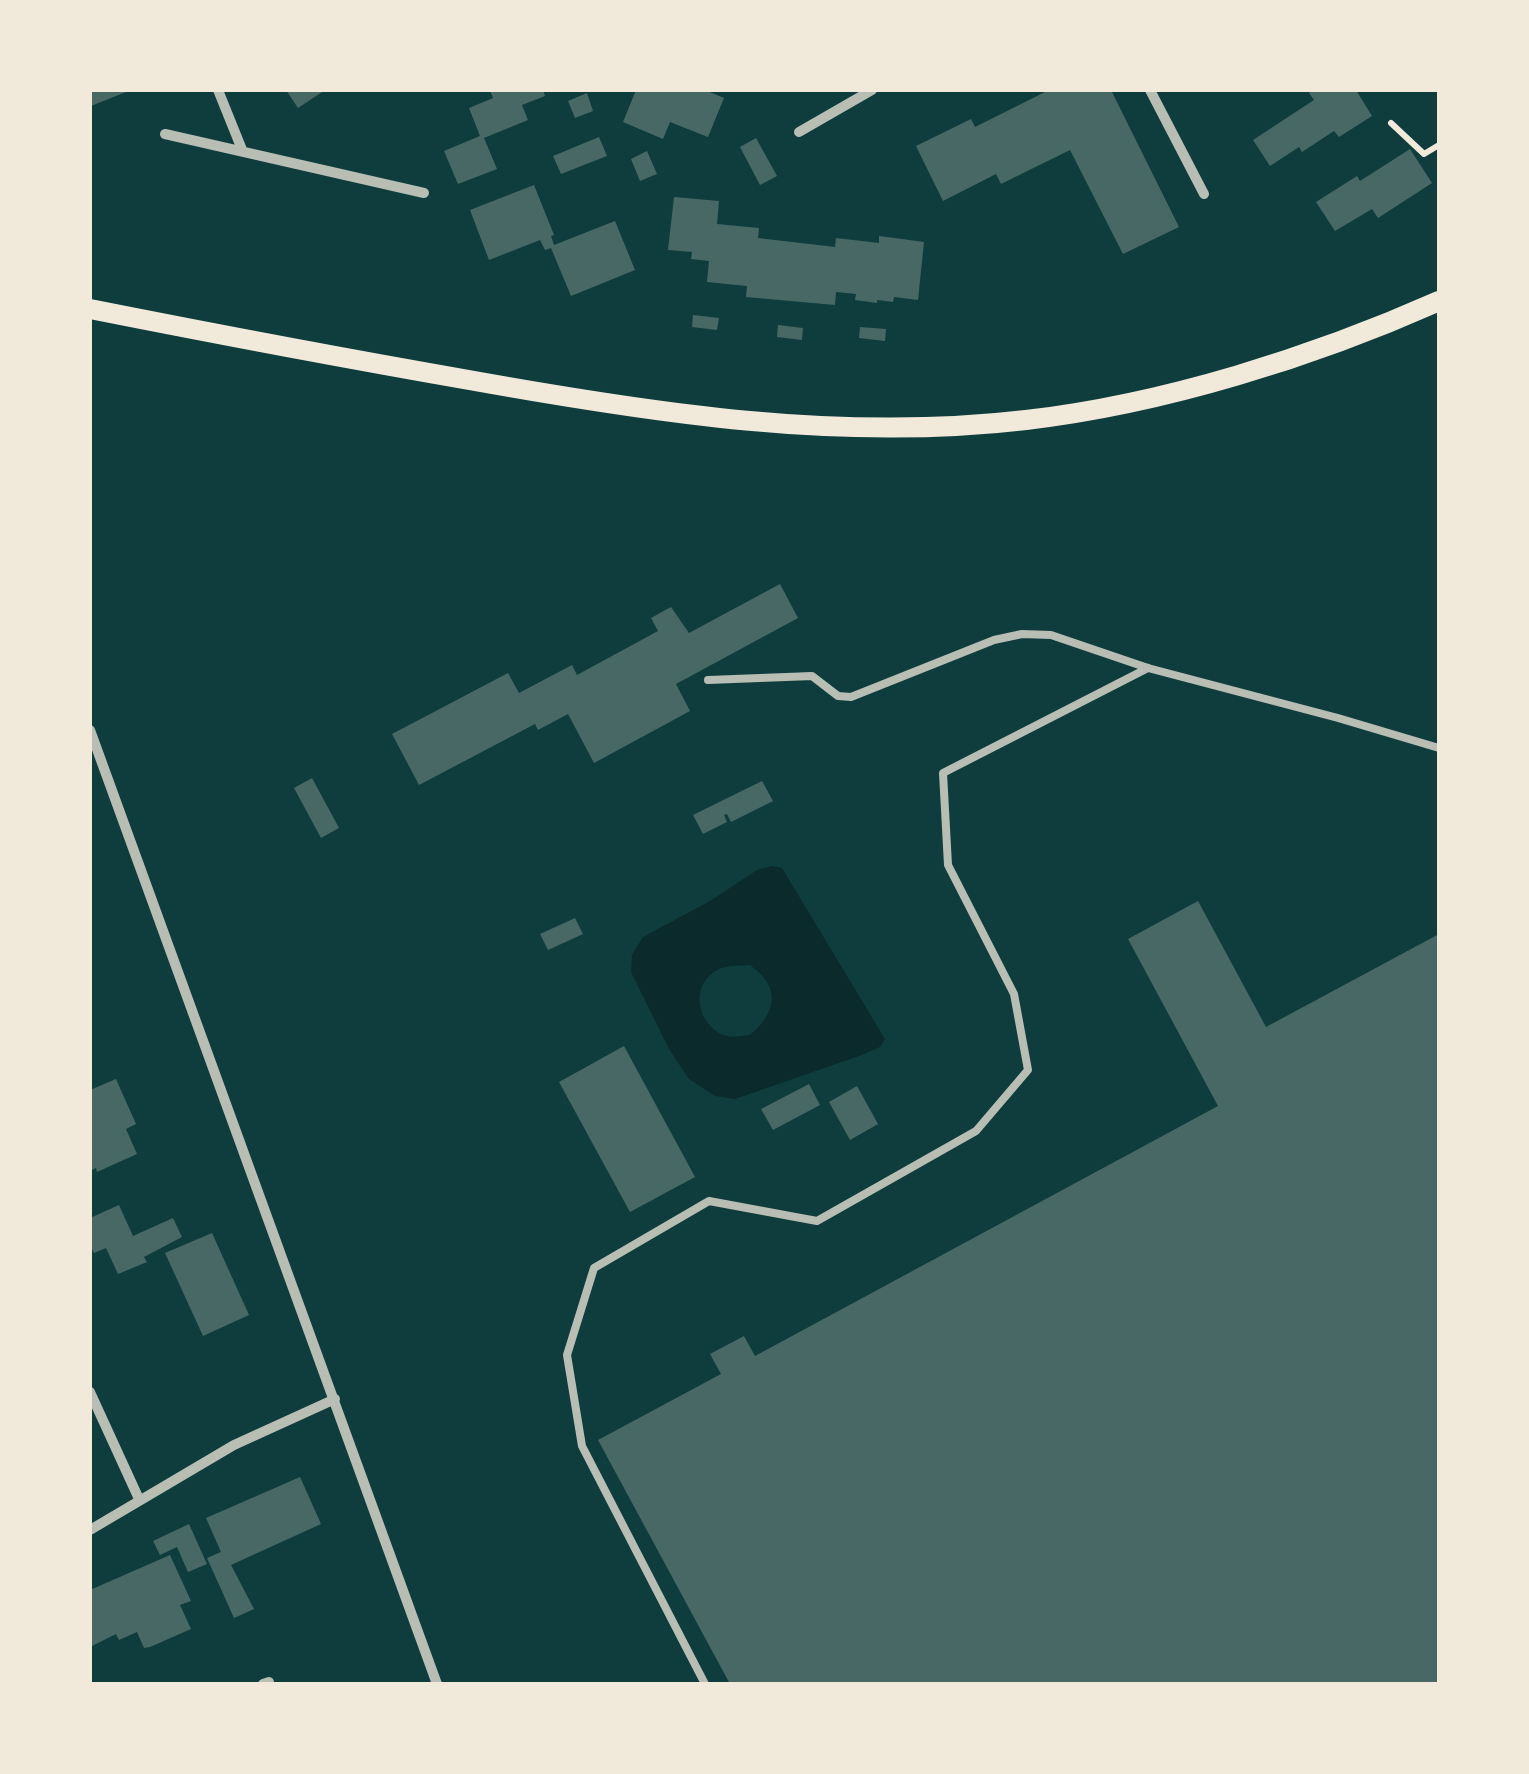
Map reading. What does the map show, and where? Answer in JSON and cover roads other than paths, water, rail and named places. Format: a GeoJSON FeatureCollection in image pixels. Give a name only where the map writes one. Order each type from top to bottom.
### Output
{"type":"FeatureCollection","features":[{"type":"Feature","properties":{"kind":"main road"},"geometry":{"type":"LineString","coordinates":[[90,309],[566,398],[729,420],[833,428],[926,428],[1064,414],[1196,387],[1385,325],[1439,300]]}},
{"type":"Feature","properties":{"kind":"street"},"geometry":{"type":"LineString","coordinates":[[218,90],[243,152]]}},
{"type":"Feature","properties":{"kind":"street"},"geometry":{"type":"LineString","coordinates":[[799,132],[872,90]]}},
{"type":"Feature","properties":{"kind":"street"},"geometry":{"type":"LineString","coordinates":[[1150,90],[1204,194]]}},
{"type":"Feature","properties":{"kind":"street"},"geometry":{"type":"LineString","coordinates":[[165,134],[424,193]]}},
{"type":"Feature","properties":{"kind":"street"},"geometry":{"type":"LineString","coordinates":[[90,730],[437,1684]]}},
{"type":"Feature","properties":{"kind":"street"},"geometry":{"type":"LineString","coordinates":[[90,1392],[139,1499]]}},
{"type":"Feature","properties":{"kind":"street"},"geometry":{"type":"LineString","coordinates":[[90,1530],[234,1444],[335,1398]]}},
{"type":"Feature","properties":{"kind":"lane"},"geometry":{"type":"LineString","coordinates":[[708,680],[812,676],[838,696],[851,697],[960,651],[1022,634],[1051,635],[1148,668],[1439,748]]}},
{"type":"Feature","properties":{"kind":"lane"},"geometry":{"type":"LineString","coordinates":[[705,1684],[582,1446],[567,1355],[594,1268],[708,1202],[817,1221],[976,1130],[1028,1070],[1014,994],[948,865],[943,773],[1148,668]]}},
{"type":"Feature","properties":{"kind":"water"},"geometry":{"type":"Polygon","coordinates":[[[782,868],[885,1039],[880,1047],[862,1055],[735,1099],[715,1096],[689,1079],[669,1049],[631,972],[632,955],[643,937],[757,870],[782,868]],[[750,965],[726,967],[710,975],[699,1001],[711,1027],[730,1037],[750,1035],[759,1026],[772,1000],[760,973],[750,965]]]}}]}
